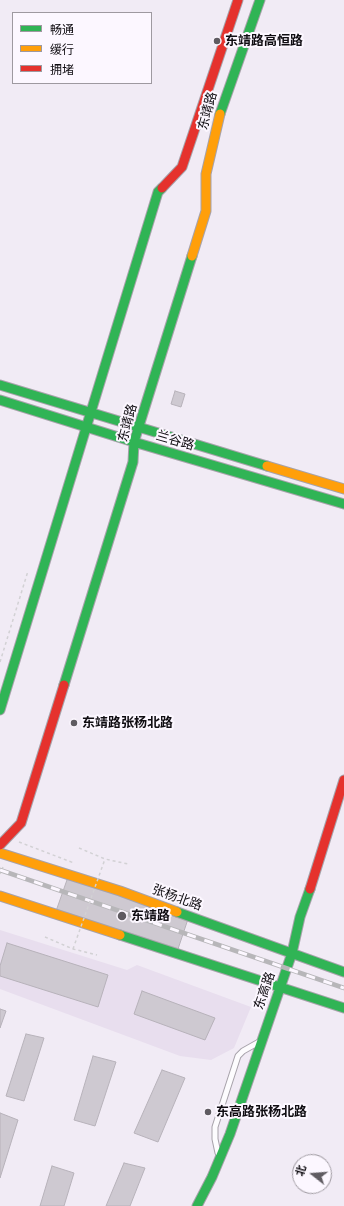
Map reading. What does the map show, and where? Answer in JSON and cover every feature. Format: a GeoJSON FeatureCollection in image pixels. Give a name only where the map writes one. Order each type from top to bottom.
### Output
{"type":"FeatureCollection","features":[{"type":"Feature","properties":{"kind":"main road","name":"东靖路"},"geometry":{"type":"LineString","coordinates":[[0,710],[158,192],[182,167],[238,0]]}},
{"type":"Feature","properties":{"kind":"main road","name":"东靖路"},"geometry":{"type":"LineString","coordinates":[[0,845],[21,823],[133,462],[134,442],[138,428],[206,210],[206,174],[222,106],[260,0]]}},
{"type":"Feature","properties":{"kind":"main road","name":"兰谷路"},"geometry":{"type":"LineString","coordinates":[[0,385],[138,428],[344,489]]}},
{"type":"Feature","properties":{"kind":"main road","name":"兰谷路"},"geometry":{"type":"LineString","coordinates":[[0,400],[134,442],[344,504]]}},
{"type":"Feature","properties":{"kind":"main road","name":"东高路"},"geometry":{"type":"LineString","coordinates":[[197,1206],[230,1134],[292,953],[300,917],[321,856],[344,780]]}},
{"type":"Feature","properties":{"kind":"main road","name":"张杨北路"},"geometry":{"type":"LineString","coordinates":[[0,853],[120,892],[344,972]]}},
{"type":"Feature","properties":{"kind":"main road"},"geometry":{"type":"LineString","coordinates":[[0,896],[344,1008]]}},
{"type":"Feature","properties":{"kind":"lane"},"geometry":{"type":"LineString","coordinates":[[219,1160],[214,1127],[238,1056],[243,1051],[262,1040]]}},
{"type":"Feature","properties":{"kind":"path"},"geometry":{"type":"LineString","coordinates":[[79,848],[105,859],[128,864]]}},
{"type":"Feature","properties":{"kind":"path"},"geometry":{"type":"LineString","coordinates":[[73,949],[105,859]]}},
{"type":"Feature","properties":{"kind":"path"},"geometry":{"type":"LineString","coordinates":[[45,937],[73,949],[97,955]]}},
{"type":"Feature","properties":{"kind":"shaded area"},"geometry":{"type":"Polygon","coordinates":[[[0,930],[127,970],[137,965],[251,1007],[234,1048],[211,1060],[180,1056],[0,989],[0,930]]]}},
{"type":"Feature","properties":{"kind":"building"},"geometry":{"type":"Polygon","coordinates":[[[175,391],[185,394],[181,407],[171,404],[175,391]]]}},
{"type":"Feature","properties":{"kind":"building","name":"东靖路"},"geometry":{"type":"Polygon","coordinates":[[[68,877],[188,919],[176,955],[55,914],[68,877]]]}},
{"type":"Feature","properties":{"kind":"building"},"geometry":{"type":"Polygon","coordinates":[[[7,943],[108,975],[98,1007],[0,976],[0,966],[7,943]]]}},
{"type":"Feature","properties":{"kind":"building"},"geometry":{"type":"Polygon","coordinates":[[[142,991],[215,1018],[205,1040],[134,1014],[142,991]]]}},
{"type":"Feature","properties":{"kind":"building"},"geometry":{"type":"Polygon","coordinates":[[[0,1009],[6,1011],[0,1028],[0,1009]]]}},
{"type":"Feature","properties":{"kind":"building"},"geometry":{"type":"Polygon","coordinates":[[[26,1034],[44,1038],[24,1101],[6,1096],[26,1034]]]}},
{"type":"Feature","properties":{"kind":"building"},"geometry":{"type":"Polygon","coordinates":[[[93,1056],[116,1062],[95,1126],[74,1120],[93,1056]]]}},
{"type":"Feature","properties":{"kind":"building"},"geometry":{"type":"Polygon","coordinates":[[[162,1070],[185,1078],[158,1142],[134,1133],[162,1070]]]}},
{"type":"Feature","properties":{"kind":"building"},"geometry":{"type":"Polygon","coordinates":[[[0,1113],[18,1120],[0,1178],[0,1113]]]}},
{"type":"Feature","properties":{"kind":"building"},"geometry":{"type":"Polygon","coordinates":[[[124,1163],[145,1168],[130,1206],[106,1206],[124,1163]]]}},
{"type":"Feature","properties":{"kind":"building"},"geometry":{"type":"Polygon","coordinates":[[[52,1166],[74,1173],[64,1206],[40,1206],[52,1166]]]}},
{"type":"Feature","properties":{"kind":"railway"},"geometry":{"type":"LineString","coordinates":[[0,870],[344,988]]}},
{"type":"Feature","properties":{"kind":"traffic: fast"},"geometry":{"type":"LineString","coordinates":[[220,114],[260,0]]}},
{"type":"Feature","properties":{"kind":"traffic: fast"},"geometry":{"type":"LineString","coordinates":[[0,710],[158,192],[162,188]]}},
{"type":"Feature","properties":{"kind":"traffic: fast"},"geometry":{"type":"LineString","coordinates":[[64,685],[133,462],[134,442],[192,256]]}},
{"type":"Feature","properties":{"kind":"traffic: fast"},"geometry":{"type":"LineString","coordinates":[[0,385],[267,466]]}},
{"type":"Feature","properties":{"kind":"traffic: fast"},"geometry":{"type":"LineString","coordinates":[[0,400],[134,442],[344,504]]}},
{"type":"Feature","properties":{"kind":"traffic: fast"},"geometry":{"type":"LineString","coordinates":[[197,1206],[212,1177],[230,1134],[292,953],[300,917],[310,889]]}},
{"type":"Feature","properties":{"kind":"traffic: fast"},"geometry":{"type":"LineString","coordinates":[[177,912],[344,972]]}},
{"type":"Feature","properties":{"kind":"traffic: fast"},"geometry":{"type":"LineString","coordinates":[[120,935],[344,1008]]}},
{"type":"Feature","properties":{"kind":"traffic: slow"},"geometry":{"type":"LineString","coordinates":[[192,256],[206,211],[206,174],[220,114]]}},
{"type":"Feature","properties":{"kind":"traffic: slow"},"geometry":{"type":"LineString","coordinates":[[267,466],[344,489]]}},
{"type":"Feature","properties":{"kind":"traffic: slow"},"geometry":{"type":"LineString","coordinates":[[0,853],[120,891],[177,912]]}},
{"type":"Feature","properties":{"kind":"traffic: slow"},"geometry":{"type":"LineString","coordinates":[[0,896],[120,935]]}},
{"type":"Feature","properties":{"kind":"traffic: jam"},"geometry":{"type":"LineString","coordinates":[[162,188],[182,167],[238,0]]}},
{"type":"Feature","properties":{"kind":"traffic: jam"},"geometry":{"type":"LineString","coordinates":[[0,845],[21,823],[64,685]]}},
{"type":"Feature","properties":{"kind":"traffic: jam"},"geometry":{"type":"LineString","coordinates":[[310,889],[344,780]]}},
{"type":"Feature","properties":{"kind":"place","name":"东靖路高恒路"},"geometry":{"type":"Point","coordinates":[217,41]}},
{"type":"Feature","properties":{"kind":"place","name":"东靖路张杨北路"},"geometry":{"type":"Point","coordinates":[74,723]}},
{"type":"Feature","properties":{"kind":"place","name":"东靖路"},"geometry":{"type":"Point","coordinates":[122,916]}},
{"type":"Feature","properties":{"kind":"place","name":"东高路张杨北路"},"geometry":{"type":"Point","coordinates":[208,1112]}}]}
